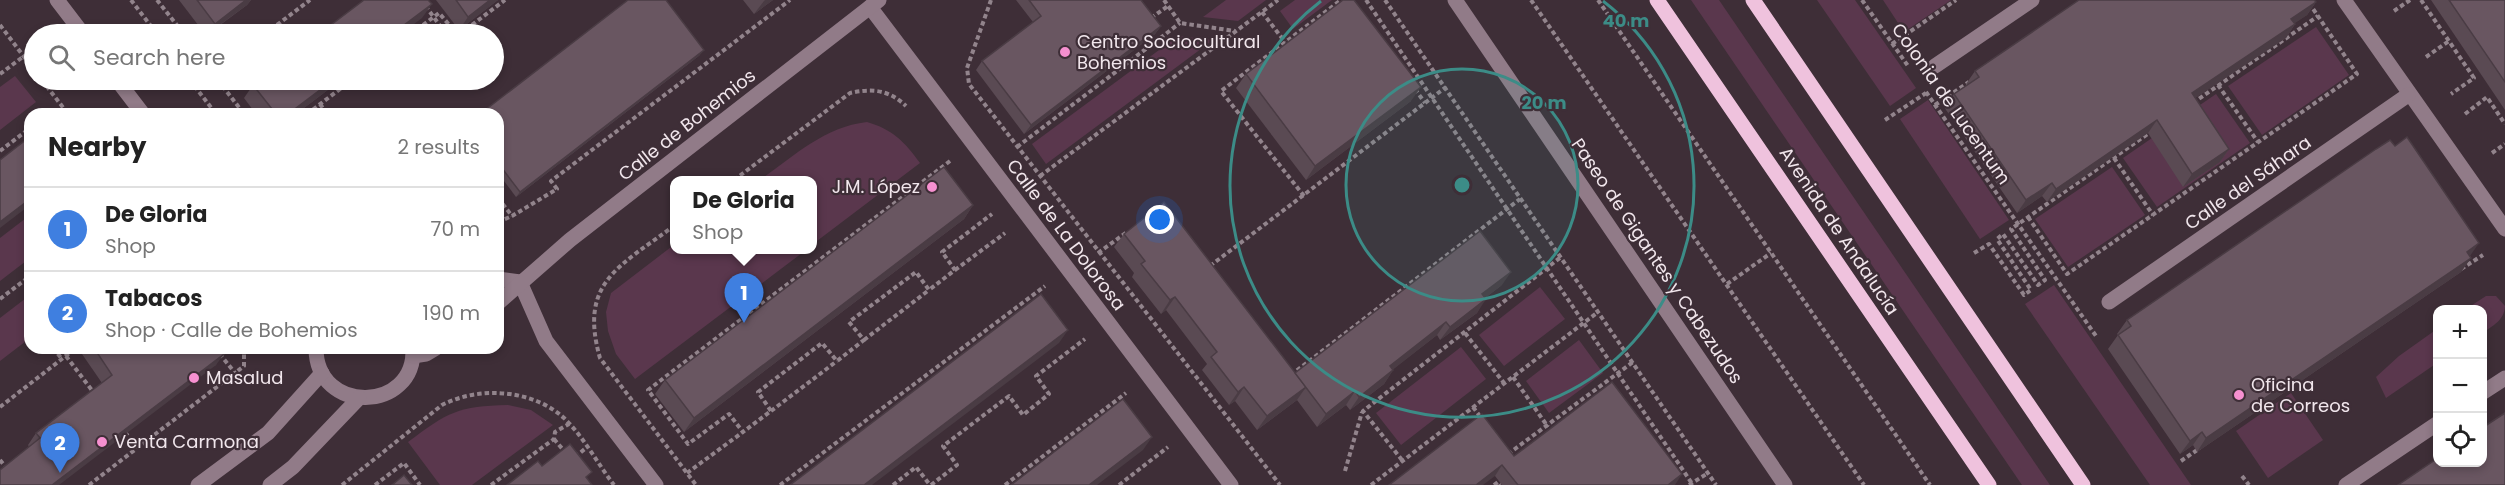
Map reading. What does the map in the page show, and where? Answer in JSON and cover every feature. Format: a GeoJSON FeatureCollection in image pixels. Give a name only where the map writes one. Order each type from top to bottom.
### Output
{"type":"FeatureCollection","features":[{"type":"Feature","properties":{"kind":"main road","name":"Avenida de Andalucía"},"geometry":{"type":"LineString","coordinates":[[1657,0],[1989,485]]}},
{"type":"Feature","properties":{"kind":"main road"},"geometry":{"type":"LineString","coordinates":[[1753,0],[2083,485]]}},
{"type":"Feature","properties":{"kind":"street"},"geometry":{"type":"LineString","coordinates":[[57,0],[75,24]]}},
{"type":"Feature","properties":{"kind":"street","name":"Paseo de Gigantes y Cabezudos"},"geometry":{"type":"LineString","coordinates":[[1455,0],[1785,485]]}},
{"type":"Feature","properties":{"kind":"street"},"geometry":{"type":"LineString","coordinates":[[1935,66],[2032,0]]}},
{"type":"Feature","properties":{"kind":"street"},"geometry":{"type":"LineString","coordinates":[[2344,0],[2408,95],[2505,229]]}},
{"type":"Feature","properties":{"kind":"street","name":"Calle de Bohemios"},"geometry":{"type":"LineString","coordinates":[[504,297],[520,282],[875,3]]}},
{"type":"Feature","properties":{"kind":"street","name":"Calle de La Dolorosa"},"geometry":{"type":"LineString","coordinates":[[875,3],[1231,485]]}},
{"type":"Feature","properties":{"kind":"street"},"geometry":{"type":"LineString","coordinates":[[125,90],[138,108]]}},
{"type":"Feature","properties":{"kind":"street","name":"Calle del Sáhara"},"geometry":{"type":"LineString","coordinates":[[2109,302],[2408,95]]}},
{"type":"Feature","properties":{"kind":"street"},"geometry":{"type":"LineString","coordinates":[[504,280],[520,282],[546,341],[656,485]]}},
{"type":"Feature","properties":{"kind":"street"},"geometry":{"type":"LineString","coordinates":[[316,354],[322,373],[337,390],[359,398],[385,394],[399,385],[409,372],[413,354]]}},
{"type":"Feature","properties":{"kind":"street"},"geometry":{"type":"LineString","coordinates":[[198,485],[268,433],[322,373]]}},
{"type":"Feature","properties":{"kind":"street"},"geometry":{"type":"LineString","coordinates":[[2487,390],[2505,378]]}},
{"type":"Feature","properties":{"kind":"street"},"geometry":{"type":"LineString","coordinates":[[270,485],[293,467],[359,398]]}},
{"type":"Feature","properties":{"kind":"street"},"geometry":{"type":"LineString","coordinates":[[2346,485],[2433,426]]}},
{"type":"Feature","properties":{"kind":"path"},"geometry":{"type":"LineString","coordinates":[[131,0],[149,24]]}},
{"type":"Feature","properties":{"kind":"path"},"geometry":{"type":"LineString","coordinates":[[158,0],[176,24]]}},
{"type":"Feature","properties":{"kind":"path"},"geometry":{"type":"LineString","coordinates":[[279,24],[310,0]]}},
{"type":"Feature","properties":{"kind":"path"},"geometry":{"type":"LineString","coordinates":[[421,0],[439,24]]}},
{"type":"Feature","properties":{"kind":"path"},"geometry":{"type":"LineString","coordinates":[[472,24],[505,0]]}},
{"type":"Feature","properties":{"kind":"path"},"geometry":{"type":"LineString","coordinates":[[504,219],[556,189],[551,181],[790,0]]}},
{"type":"Feature","properties":{"kind":"path"},"geometry":{"type":"LineString","coordinates":[[991,0],[967,68],[969,84],[1280,485]]}},
{"type":"Feature","properties":{"kind":"path"},"geometry":{"type":"LineString","coordinates":[[1164,0],[1180,23]]}},
{"type":"Feature","properties":{"kind":"path"},"geometry":{"type":"LineString","coordinates":[[1040,176],[1278,0]]}},
{"type":"Feature","properties":{"kind":"path"},"geometry":{"type":"LineString","coordinates":[[1304,196],[1221,91],[1341,0]]}},
{"type":"Feature","properties":{"kind":"path"},"geometry":{"type":"LineString","coordinates":[[1366,0],[1434,97],[1691,484],[1708,473]]}},
{"type":"Feature","properties":{"kind":"path"},"geometry":{"type":"LineString","coordinates":[[1385,0],[1716,485]]}},
{"type":"Feature","properties":{"kind":"path"},"geometry":{"type":"LineString","coordinates":[[1531,0],[1864,485]]}},
{"type":"Feature","properties":{"kind":"path"},"geometry":{"type":"LineString","coordinates":[[1598,0],[1930,485]]}},
{"type":"Feature","properties":{"kind":"path","name":"Colonia de Lucentum"},"geometry":{"type":"LineString","coordinates":[[1862,0],[1911,71]]}},
{"type":"Feature","properties":{"kind":"path"},"geometry":{"type":"LineString","coordinates":[[1892,44],[1956,0]]}},
{"type":"Feature","properties":{"kind":"path"},"geometry":{"type":"LineString","coordinates":[[2028,218],[2067,274],[2357,74],[2307,0]]}},
{"type":"Feature","properties":{"kind":"path"},"geometry":{"type":"LineString","coordinates":[[2394,11],[2410,0]]}},
{"type":"Feature","properties":{"kind":"path"},"geometry":{"type":"LineString","coordinates":[[2421,0],[2474,78],[2451,94]]}},
{"type":"Feature","properties":{"kind":"path"},"geometry":{"type":"LineString","coordinates":[[1141,17],[1151,18],[1168,6]]}},
{"type":"Feature","properties":{"kind":"path"},"geometry":{"type":"LineString","coordinates":[[1262,12],[1291,49]]}},
{"type":"Feature","properties":{"kind":"path"},"geometry":{"type":"LineString","coordinates":[[424,24],[439,13],[449,24]]}},
{"type":"Feature","properties":{"kind":"path"},"geometry":{"type":"LineString","coordinates":[[2190,105],[2318,16]]}},
{"type":"Feature","properties":{"kind":"path"},"geometry":{"type":"LineString","coordinates":[[1017,147],[1180,23],[1236,31]]}},
{"type":"Feature","properties":{"kind":"path"},"geometry":{"type":"LineString","coordinates":[[0,26],[24,56],[0,74]]}},
{"type":"Feature","properties":{"kind":"path"},"geometry":{"type":"LineString","coordinates":[[2426,57],[2449,41]]}},
{"type":"Feature","properties":{"kind":"path"},"geometry":{"type":"LineString","coordinates":[[1935,105],[1973,79]]}},
{"type":"Feature","properties":{"kind":"path"},"geometry":{"type":"LineString","coordinates":[[1411,84],[1425,103]]}},
{"type":"Feature","properties":{"kind":"path"},"geometry":{"type":"LineString","coordinates":[[2218,85],[2258,142]]}},
{"type":"Feature","properties":{"kind":"path","name":"Colonia de Lucentum"},"geometry":{"type":"LineString","coordinates":[[1921,86],[2096,336]]}},
{"type":"Feature","properties":{"kind":"path"},"geometry":{"type":"LineString","coordinates":[[1207,268],[1446,87]]}},
{"type":"Feature","properties":{"kind":"path"},"geometry":{"type":"LineString","coordinates":[[739,176],[850,93],[871,89],[889,93],[905,104],[912,113]]}},
{"type":"Feature","properties":{"kind":"path"},"geometry":{"type":"LineString","coordinates":[[50,90],[63,108]]}},
{"type":"Feature","properties":{"kind":"path"},"geometry":{"type":"LineString","coordinates":[[198,90],[211,108]]}},
{"type":"Feature","properties":{"kind":"path"},"geometry":{"type":"LineString","coordinates":[[226,90],[239,108]]}},
{"type":"Feature","properties":{"kind":"path"},"geometry":{"type":"LineString","coordinates":[[315,108],[339,90]]}},
{"type":"Feature","properties":{"kind":"path"},"geometry":{"type":"LineString","coordinates":[[1885,120],[1926,93]]}},
{"type":"Feature","properties":{"kind":"path"},"geometry":{"type":"LineString","coordinates":[[2465,114],[2487,97],[2505,124]]}},
{"type":"Feature","properties":{"kind":"path"},"geometry":{"type":"LineString","coordinates":[[320,104],[323,108]]}},
{"type":"Feature","properties":{"kind":"path"},"geometry":{"type":"LineString","coordinates":[[1974,253],[1989,244],[2024,295],[2031,290],[1997,239],[2003,234],[2038,285],[2045,280],[2011,229],[2162,125]]}},
{"type":"Feature","properties":{"kind":"path"},"geometry":{"type":"LineString","coordinates":[[0,151],[24,133]]}},
{"type":"Feature","properties":{"kind":"path"},"geometry":{"type":"LineString","coordinates":[[2492,153],[2505,144]]}},
{"type":"Feature","properties":{"kind":"path"},"geometry":{"type":"LineString","coordinates":[[944,153],[957,170]]}},
{"type":"Feature","properties":{"kind":"path"},"geometry":{"type":"LineString","coordinates":[[2114,158],[2153,215]]}},
{"type":"Feature","properties":{"kind":"path"},"geometry":{"type":"LineString","coordinates":[[743,432],[729,414],[688,444],[648,390],[950,161]]}},
{"type":"Feature","properties":{"kind":"path"},"geometry":{"type":"LineString","coordinates":[[1288,377],[1520,199]]}},
{"type":"Feature","properties":{"kind":"path"},"geometry":{"type":"LineString","coordinates":[[504,206],[512,216]]}},
{"type":"Feature","properties":{"kind":"path"},"geometry":{"type":"LineString","coordinates":[[985,206],[1012,241]]}},
{"type":"Feature","properties":{"kind":"path"},"geometry":{"type":"LineString","coordinates":[[956,270],[942,252],[992,214]]}},
{"type":"Feature","properties":{"kind":"path"},"geometry":{"type":"LineString","coordinates":[[1098,253],[1134,226]]}},
{"type":"Feature","properties":{"kind":"path"},"geometry":{"type":"LineString","coordinates":[[670,229],[618,268],[603,283],[596,299],[594,335],[600,358],[696,485]]}},
{"type":"Feature","properties":{"kind":"path"},"geometry":{"type":"LineString","coordinates":[[687,473],[1005,232]]}},
{"type":"Feature","properties":{"kind":"path"},"geometry":{"type":"LineString","coordinates":[[1727,284],[1771,253]]}},
{"type":"Feature","properties":{"kind":"path"},"geometry":{"type":"LineString","coordinates":[[2452,276],[2483,255]]}},
{"type":"Feature","properties":{"kind":"path"},"geometry":{"type":"LineString","coordinates":[[1345,471],[1363,411],[1561,257]]}},
{"type":"Feature","properties":{"kind":"path"},"geometry":{"type":"LineString","coordinates":[[864,340],[849,322],[916,272],[929,290]]}},
{"type":"Feature","properties":{"kind":"path"},"geometry":{"type":"LineString","coordinates":[[1038,277],[1052,295]]}},
{"type":"Feature","properties":{"kind":"path"},"geometry":{"type":"LineString","coordinates":[[0,299],[24,281]]}},
{"type":"Feature","properties":{"kind":"path"},"geometry":{"type":"LineString","coordinates":[[780,485],[1045,286]]}},
{"type":"Feature","properties":{"kind":"path"},"geometry":{"type":"LineString","coordinates":[[1371,485],[1599,312]]}},
{"type":"Feature","properties":{"kind":"path"},"geometry":{"type":"LineString","coordinates":[[1078,330],[1092,348]]}},
{"type":"Feature","properties":{"kind":"path"},"geometry":{"type":"LineString","coordinates":[[1465,333],[1504,383]]}},
{"type":"Feature","properties":{"kind":"path"},"geometry":{"type":"LineString","coordinates":[[893,485],[916,467],[930,485],[957,465],[944,446],[1009,396],[1023,415],[1049,394],[1036,376],[1085,339]]}},
{"type":"Feature","properties":{"kind":"path"},"geometry":{"type":"LineString","coordinates":[[771,411],[758,393],[822,343],[837,361]]}},
{"type":"Feature","properties":{"kind":"path"},"geometry":{"type":"LineString","coordinates":[[60,354],[102,402]]}},
{"type":"Feature","properties":{"kind":"path"},"geometry":{"type":"LineString","coordinates":[[0,406],[69,354]]}},
{"type":"Feature","properties":{"kind":"path"},"geometry":{"type":"LineString","coordinates":[[220,354],[235,373]]}},
{"type":"Feature","properties":{"kind":"path"},"geometry":{"type":"LineString","coordinates":[[89,485],[244,366],[244,354]]}},
{"type":"Feature","properties":{"kind":"path"},"geometry":{"type":"LineString","coordinates":[[1501,445],[1507,454],[1633,362]]}},
{"type":"Feature","properties":{"kind":"path"},"geometry":{"type":"LineString","coordinates":[[1513,377],[1554,435]]}},
{"type":"Feature","properties":{"kind":"path"},"geometry":{"type":"LineString","coordinates":[[1120,384],[1134,402]]}},
{"type":"Feature","properties":{"kind":"path"},"geometry":{"type":"LineString","coordinates":[[1005,485],[1127,393]]}},
{"type":"Feature","properties":{"kind":"path"},"geometry":{"type":"LineString","coordinates":[[342,485],[442,405],[457,397],[512,394],[551,408],[569,424],[612,484]]}},
{"type":"Feature","properties":{"kind":"path"},"geometry":{"type":"LineString","coordinates":[[1473,407],[1487,426]]}},
{"type":"Feature","properties":{"kind":"path"},"geometry":{"type":"LineString","coordinates":[[1363,411],[1402,460]]}},
{"type":"Feature","properties":{"kind":"path"},"geometry":{"type":"LineString","coordinates":[[491,485],[554,439],[555,432],[569,424]]}},
{"type":"Feature","properties":{"kind":"path"},"geometry":{"type":"LineString","coordinates":[[123,430],[137,448]]}},
{"type":"Feature","properties":{"kind":"path"},"geometry":{"type":"LineString","coordinates":[[1161,438],[1175,456]]}},
{"type":"Feature","properties":{"kind":"path"},"geometry":{"type":"LineString","coordinates":[[554,439],[571,460],[586,448]]}},
{"type":"Feature","properties":{"kind":"path"},"geometry":{"type":"LineString","coordinates":[[2181,460],[2204,444]]}},
{"type":"Feature","properties":{"kind":"path"},"geometry":{"type":"LineString","coordinates":[[1119,485],[1168,447]]}},
{"type":"Feature","properties":{"kind":"path"},"geometry":{"type":"LineString","coordinates":[[0,460],[12,476]]}},
{"type":"Feature","properties":{"kind":"path"},"geometry":{"type":"LineString","coordinates":[[375,485],[404,463],[420,485]]}},
{"type":"Feature","properties":{"kind":"path"},"geometry":{"type":"LineString","coordinates":[[0,471],[5,467]]}},
{"type":"Feature","properties":{"kind":"path"},"geometry":{"type":"LineString","coordinates":[[2242,476],[2249,485]]}},
{"type":"Feature","properties":{"kind":"path"},"geometry":{"type":"LineString","coordinates":[[1494,485],[1498,482],[1500,485]]}},
{"type":"Feature","properties":{"kind":"shaded area"},"geometry":{"type":"Polygon","coordinates":[[[1226,0],[1266,0],[1238,21],[1203,17],[1226,0]]]}},
{"type":"Feature","properties":{"kind":"shaded area"},"geometry":{"type":"Polygon","coordinates":[[[1295,0],[1332,0],[1293,29],[1280,11],[1295,0]]]}},
{"type":"Feature","properties":{"kind":"shaded area"},"geometry":{"type":"Polygon","coordinates":[[[1691,0],[1719,0],[2050,485],[2022,485],[1691,0]]]}},
{"type":"Feature","properties":{"kind":"shaded area"},"geometry":{"type":"Polygon","coordinates":[[[1817,0],[1855,0],[1916,88],[1890,106],[1817,0]]]}},
{"type":"Feature","properties":{"kind":"shaded area"},"geometry":{"type":"Polygon","coordinates":[[[1883,0],[1951,0],[1904,32],[1883,0]]]}},
{"type":"Feature","properties":{"kind":"shaded area"},"geometry":{"type":"Polygon","coordinates":[[[2316,27],[2349,75],[2262,135],[2228,86],[2316,27]]]}},
{"type":"Feature","properties":{"kind":"shaded area"},"geometry":{"type":"Polygon","coordinates":[[[1178,36],[1213,40],[1046,164],[1032,144],[1178,36]]]}},
{"type":"Feature","properties":{"kind":"shaded area"},"geometry":{"type":"Polygon","coordinates":[[[15,76],[36,102],[28,108],[24,108],[24,111],[0,130],[0,87],[15,76]]]}},
{"type":"Feature","properties":{"kind":"shaded area"},"geometry":{"type":"Polygon","coordinates":[[[2216,94],[2250,143],[2157,207],[2123,158],[2216,94]]]}},
{"type":"Feature","properties":{"kind":"shaded area"},"geometry":{"type":"Polygon","coordinates":[[[1928,100],[2009,220],[1980,239],[1900,119],[1928,100]]]}},
{"type":"Feature","properties":{"kind":"shaded area"},"geometry":{"type":"Polygon","coordinates":[[[867,122],[884,128],[897,137],[920,163],[817,241],[817,176],[765,176],[823,136],[851,125],[867,122]]]}},
{"type":"Feature","properties":{"kind":"shaded area"},"geometry":{"type":"Polygon","coordinates":[[[2112,167],[2145,215],[2068,267],[2035,219],[2112,167]]]}},
{"type":"Feature","properties":{"kind":"shaded area"},"geometry":{"type":"Polygon","coordinates":[[[24,220],[24,263],[0,281],[0,238],[24,220]]]}},
{"type":"Feature","properties":{"kind":"shaded area"},"geometry":{"type":"Polygon","coordinates":[[[670,248],[670,254],[801,254],[635,379],[616,354],[608,331],[606,312],[611,293],[670,248]]]}},
{"type":"Feature","properties":{"kind":"shaded area"},"geometry":{"type":"Polygon","coordinates":[[[2054,285],[2191,485],[2150,485],[2025,304],[2054,285]]]}},
{"type":"Feature","properties":{"kind":"shaded area"},"geometry":{"type":"Polygon","coordinates":[[[1540,287],[1565,319],[1504,366],[1479,335],[1540,287]]]}},
{"type":"Feature","properties":{"kind":"shaded area"},"geometry":{"type":"Polygon","coordinates":[[[2486,296],[2496,296],[2505,306],[2503,315],[2487,330],[2487,305],[2472,305],[2486,296]]]}},
{"type":"Feature","properties":{"kind":"shaded area"},"geometry":{"type":"Polygon","coordinates":[[[24,300],[24,343],[0,361],[0,318],[24,300]]]}},
{"type":"Feature","properties":{"kind":"shaded area"},"geometry":{"type":"Polygon","coordinates":[[[2433,332],[2433,366],[2386,398],[2376,377],[2399,356],[2433,332]]]}},
{"type":"Feature","properties":{"kind":"shaded area"},"geometry":{"type":"Polygon","coordinates":[[[1579,340],[1603,373],[1549,413],[1526,381],[1579,340]]]}},
{"type":"Feature","properties":{"kind":"shaded area"},"geometry":{"type":"Polygon","coordinates":[[[1461,347],[1486,379],[1401,445],[1376,413],[1461,347]]]}},
{"type":"Feature","properties":{"kind":"shaded area"},"geometry":{"type":"Polygon","coordinates":[[[2291,393],[2323,440],[2268,478],[2236,431],[2291,393]]]}},
{"type":"Feature","properties":{"kind":"shaded area"},"geometry":{"type":"Polygon","coordinates":[[[508,405],[531,410],[553,425],[472,485],[440,485],[408,442],[444,417],[454,413],[477,407],[508,405]]]}},
{"type":"Feature","properties":{"kind":"building"},"geometry":{"type":"Polygon","coordinates":[[[197,0],[246,0],[215,24],[197,0]]]}},
{"type":"Feature","properties":{"kind":"building"},"geometry":{"type":"Polygon","coordinates":[[[364,0],[428,0],[432,4],[405,24],[332,24],[364,0]]]}},
{"type":"Feature","properties":{"kind":"building"},"geometry":{"type":"Polygon","coordinates":[[[456,0],[490,0],[468,17],[456,0]]]}},
{"type":"Feature","properties":{"kind":"building"},"geometry":{"type":"Polygon","coordinates":[[[628,0],[666,0],[704,50],[520,192],[504,171],[504,108],[488,108],[628,0]]]}},
{"type":"Feature","properties":{"kind":"building","name":"Centro Sociocultural Bohemios"},"geometry":{"type":"Polygon","coordinates":[[[1029,0],[1141,0],[1161,26],[1031,125],[982,61],[1041,16],[1029,0]]]}},
{"type":"Feature","properties":{"kind":"building"},"geometry":{"type":"Polygon","coordinates":[[[1343,0],[1354,0],[1421,87],[1315,166],[1246,74],[1343,0]]]}},
{"type":"Feature","properties":{"kind":"building"},"geometry":{"type":"Polygon","coordinates":[[[2079,0],[2314,0],[2316,2],[2291,19],[2295,24],[2192,93],[2229,149],[2192,174],[2157,120],[2056,189],[2052,183],[2026,200],[1954,94],[1979,77],[1975,71],[2079,0]]]}},
{"type":"Feature","properties":{"kind":"building"},"geometry":{"type":"Polygon","coordinates":[[[2449,0],[2505,0],[2505,82],[2449,0]]]}},
{"type":"Feature","properties":{"kind":"building"},"geometry":{"type":"Polygon","coordinates":[[[257,90],[320,90],[296,108],[271,108],[257,90]]]}},
{"type":"Feature","properties":{"kind":"building"},"geometry":{"type":"Polygon","coordinates":[[[2407,137],[2479,243],[2467,252],[2471,258],[2206,438],[2202,432],[2190,441],[2118,335],[2131,326],[2127,320],[2376,149],[2390,140],[2395,146],[2407,137]]]}},
{"type":"Feature","properties":{"kind":"building"},"geometry":{"type":"Polygon","coordinates":[[[24,141],[24,204],[0,222],[0,160],[24,141]]]}},
{"type":"Feature","properties":{"kind":"building"},"geometry":{"type":"Polygon","coordinates":[[[944,167],[973,205],[694,418],[665,380],[944,167]]]}},
{"type":"Feature","properties":{"kind":"building"},"geometry":{"type":"Polygon","coordinates":[[[1164,202],[1306,387],[1267,416],[1244,387],[1238,392],[1211,357],[1217,352],[1175,297],[1170,300],[1141,264],[1145,261],[1124,234],[1164,202]]]}},
{"type":"Feature","properties":{"kind":"building"},"geometry":{"type":"Polygon","coordinates":[[[1480,231],[1511,272],[1482,294],[1486,299],[1450,327],[1446,322],[1390,366],[1393,370],[1359,397],[1355,391],[1326,414],[1295,373],[1480,231]]]}},
{"type":"Feature","properties":{"kind":"building"},"geometry":{"type":"Polygon","coordinates":[[[1041,294],[1068,330],[864,485],[790,485],[1041,294]]]}},
{"type":"Feature","properties":{"kind":"building"},"geometry":{"type":"Polygon","coordinates":[[[98,354],[224,354],[52,485],[0,485],[0,470],[40,438],[36,433],[112,375],[98,354]]]}},
{"type":"Feature","properties":{"kind":"building"},"geometry":{"type":"Polygon","coordinates":[[[1612,382],[1682,474],[1668,485],[1518,485],[1502,465],[1476,485],[1389,485],[1482,414],[1514,456],[1612,382]]]}},
{"type":"Feature","properties":{"kind":"building"},"geometry":{"type":"Polygon","coordinates":[[[1123,399],[1152,437],[1089,485],[1011,485],[1123,399]]]}},
{"type":"Feature","properties":{"kind":"building"},"geometry":{"type":"Polygon","coordinates":[[[2505,413],[2505,485],[2398,485],[2433,461],[2433,467],[2487,467],[2487,425],[2505,413]]]}},
{"type":"Feature","properties":{"kind":"building"},"geometry":{"type":"Polygon","coordinates":[[[570,444],[592,472],[586,477],[592,485],[507,485],[538,461],[542,466],[570,444]]]}},
{"type":"Feature","properties":{"kind":"building"},"geometry":{"type":"Polygon","coordinates":[[[404,475],[412,485],[392,485],[404,475]]]}},
{"type":"Feature","properties":{"kind":"place","name":"Centro Sociocultural Bohemios"},"geometry":{"type":"Point","coordinates":[1065,52]}},
{"type":"Feature","properties":{"kind":"place","name":"J.M. López"},"geometry":{"type":"Point","coordinates":[932,187]}},
{"type":"Feature","properties":{"kind":"place","name":"De Gloria"},"geometry":{"type":"Point","coordinates":[744,323]}},
{"type":"Feature","properties":{"kind":"place","name":"Masalud"},"geometry":{"type":"Point","coordinates":[194,378]}},
{"type":"Feature","properties":{"kind":"place","name":"Oficina de Correos"},"geometry":{"type":"Point","coordinates":[2239,395]}},
{"type":"Feature","properties":{"kind":"place","name":"Venta Carmona"},"geometry":{"type":"Point","coordinates":[102,442]}},
{"type":"Feature","properties":{"kind":"place","name":"Tabacos"},"geometry":{"type":"Point","coordinates":[60,473]}}]}
